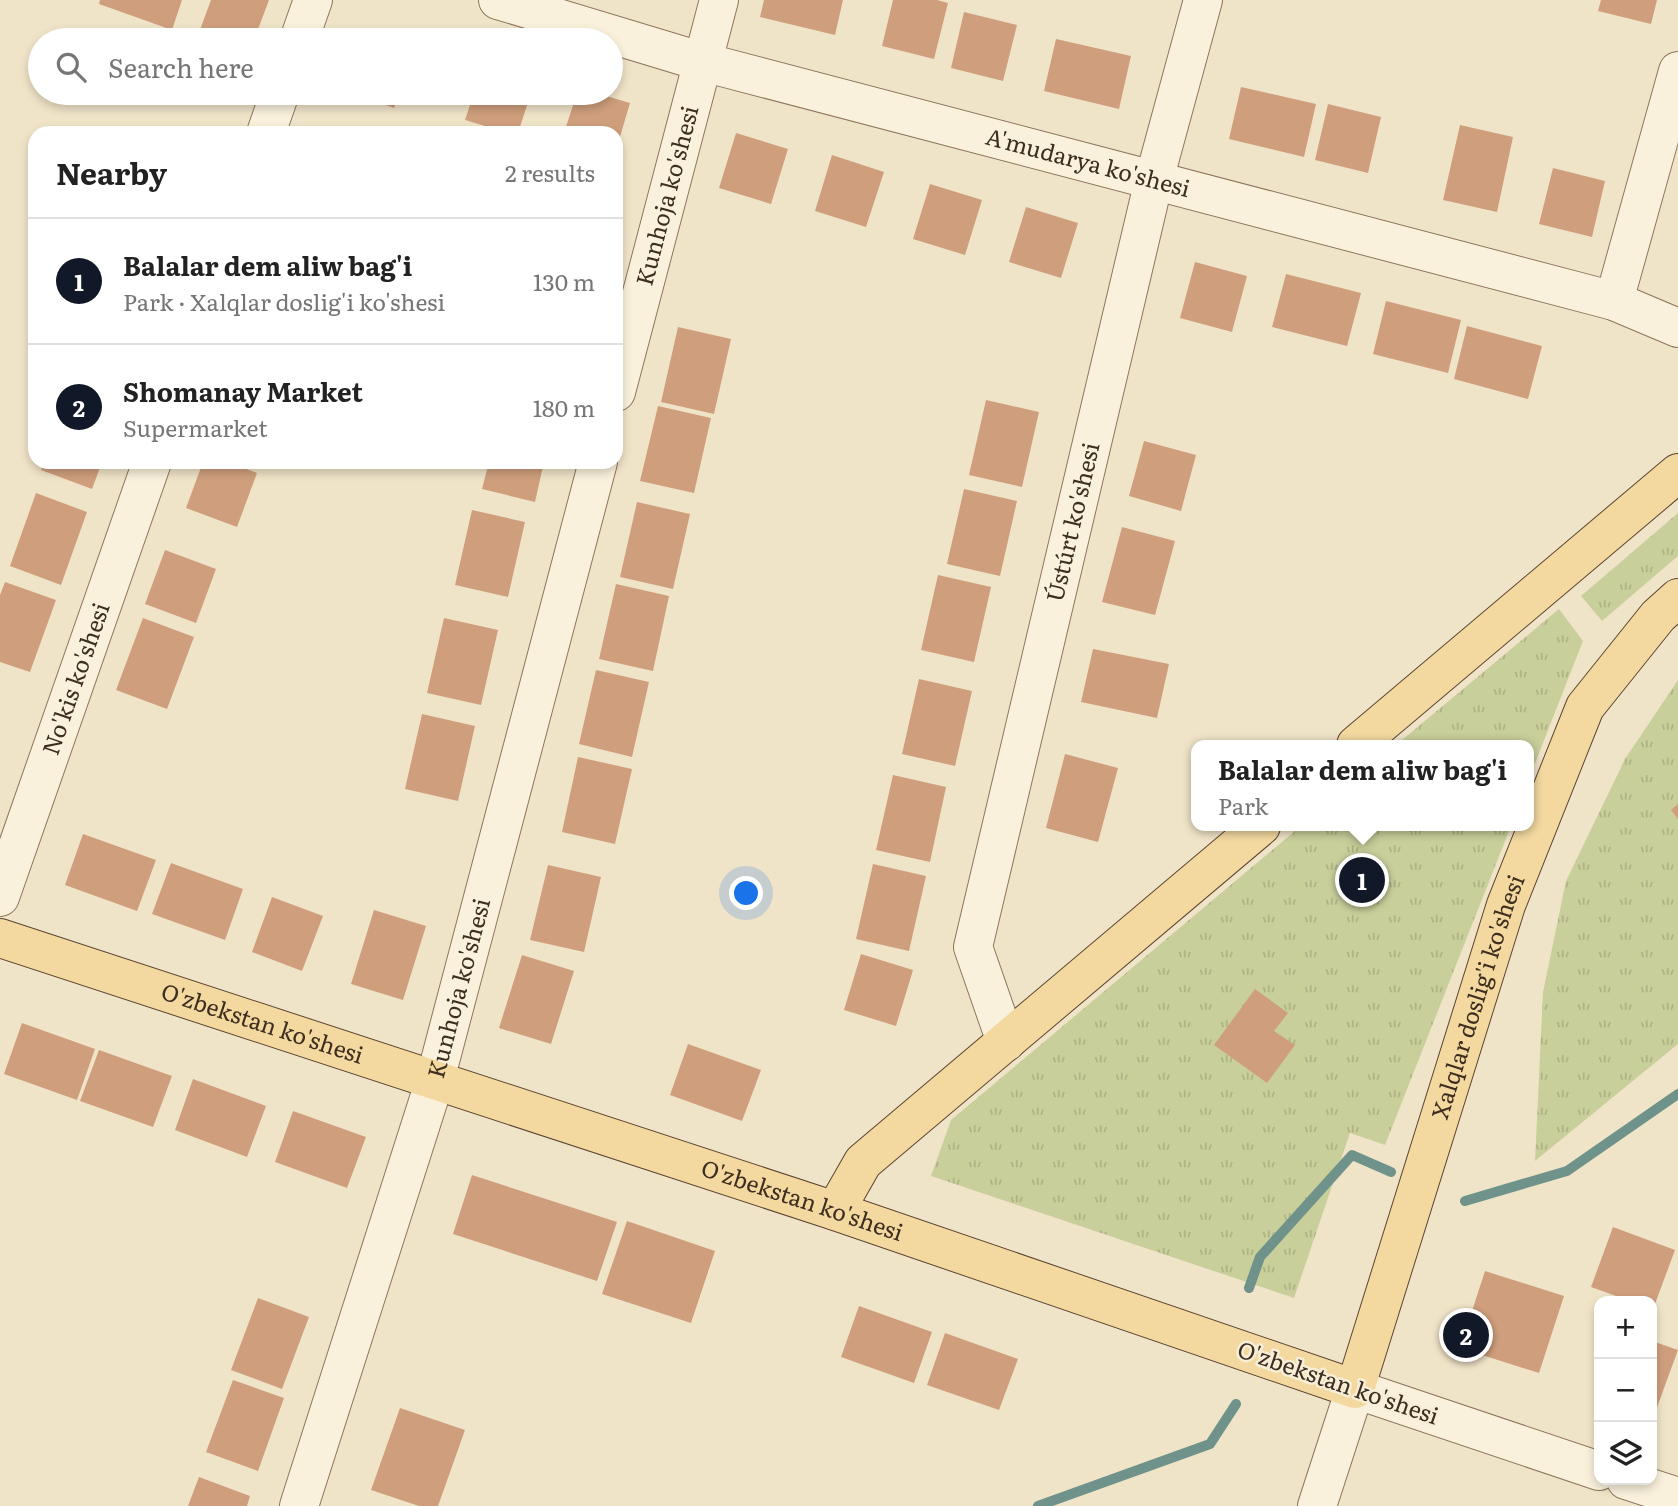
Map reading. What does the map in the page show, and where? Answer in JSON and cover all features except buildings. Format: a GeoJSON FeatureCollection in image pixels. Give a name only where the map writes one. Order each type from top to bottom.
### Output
{"type":"FeatureCollection","features":[{"type":"Feature","properties":{"kind":"main road"},"geometry":{"type":"LineString","coordinates":[[1362,740],[1678,473]]}},
{"type":"Feature","properties":{"kind":"main road","name":"Xalqlar doslig'i ko'shesi"},"geometry":{"type":"LineString","coordinates":[[1355,1389],[1506,905],[1585,707],[1658,615],[1678,598]]}},
{"type":"Feature","properties":{"kind":"main road"},"geometry":{"type":"LineString","coordinates":[[835,1211],[863,1162],[1255,831]]}},
{"type":"Feature","properties":{"kind":"main road","name":"O'zbekstan ko'shesi"},"geometry":{"type":"LineString","coordinates":[[0,938],[835,1211],[1355,1389]]}},
{"type":"Feature","properties":{"kind":"street"},"geometry":{"type":"LineString","coordinates":[[303,28],[313,0]]}},
{"type":"Feature","properties":{"kind":"street","name":"A'mudarya ko'shesi"},"geometry":{"type":"LineString","coordinates":[[498,0],[591,28]]}},
{"type":"Feature","properties":{"kind":"street","name":"Kunhoja ko'shesi"},"geometry":{"type":"LineString","coordinates":[[623,365],[719,0]]}},
{"type":"Feature","properties":{"kind":"street","name":"Ústúrt ko'shesi"},"geometry":{"type":"LineString","coordinates":[[1006,1042],[973,947],[1154,180],[1203,0]]}},
{"type":"Feature","properties":{"kind":"street","name":"A'mudarya ko'shesi"},"geometry":{"type":"LineString","coordinates":[[623,38],[703,62],[1614,301],[1678,328]]}},
{"type":"Feature","properties":{"kind":"street"},"geometry":{"type":"LineString","coordinates":[[1614,301],[1678,71]]}},
{"type":"Feature","properties":{"kind":"street"},"geometry":{"type":"LineString","coordinates":[[268,126],[276,105]]}},
{"type":"Feature","properties":{"kind":"street","name":"No'kis ko'shesi"},"geometry":{"type":"LineString","coordinates":[[0,897],[150,469]]}},
{"type":"Feature","properties":{"kind":"street","name":"Kunhoja ko'shesi"},"geometry":{"type":"LineString","coordinates":[[299,1506],[435,1080],[595,469]]}},
{"type":"Feature","properties":{"kind":"street"},"geometry":{"type":"LineString","coordinates":[[1317,1506],[1355,1389]]}},
{"type":"Feature","properties":{"kind":"street","name":"O'zbekstan ko'shesi"},"geometry":{"type":"LineString","coordinates":[[1355,1389],[1594,1469]]}},
{"type":"Feature","properties":{"kind":"street"},"geometry":{"type":"LineString","coordinates":[[1641,1485],[1678,1497]]}},
{"type":"Feature","properties":{"kind":"green space"},"geometry":{"type":"Polygon","coordinates":[[[1678,513],[1678,556],[1602,621],[1581,596],[1678,513]]]}},
{"type":"Feature","properties":{"kind":"green space"},"geometry":{"type":"Polygon","coordinates":[[[1559,609],[1583,641],[1534,766],[1534,740],[1402,740],[1559,609]]]}},
{"type":"Feature","properties":{"kind":"green space"},"geometry":{"type":"Polygon","coordinates":[[[1678,680],[1678,1044],[1535,1161],[1543,992],[1566,881],[1625,759],[1678,680]]]}},
{"type":"Feature","properties":{"kind":"green space"},"geometry":{"type":"Polygon","coordinates":[[[1295,831],[1509,831],[1385,1145],[1350,1133],[1294,1298],[931,1176],[951,1120],[1295,831]]]}},
{"type":"Feature","properties":{"kind":"waterway"},"geometry":{"type":"LineString","coordinates":[[1465,1201],[1567,1171],[1678,1094]]}},
{"type":"Feature","properties":{"kind":"waterway"},"geometry":{"type":"LineString","coordinates":[[1249,1288],[1260,1257],[1352,1155],[1391,1172]]}},
{"type":"Feature","properties":{"kind":"waterway"},"geometry":{"type":"LineString","coordinates":[[1038,1506],[1210,1444],[1236,1404]]}},
{"type":"Feature","properties":{"kind":"place","name":"Balalar dem aliw bag'i"},"geometry":{"type":"Point","coordinates":[1362,880]}},
{"type":"Feature","properties":{"kind":"place","name":"Shomanay Market"},"geometry":{"type":"Point","coordinates":[1466,1335]}}]}
